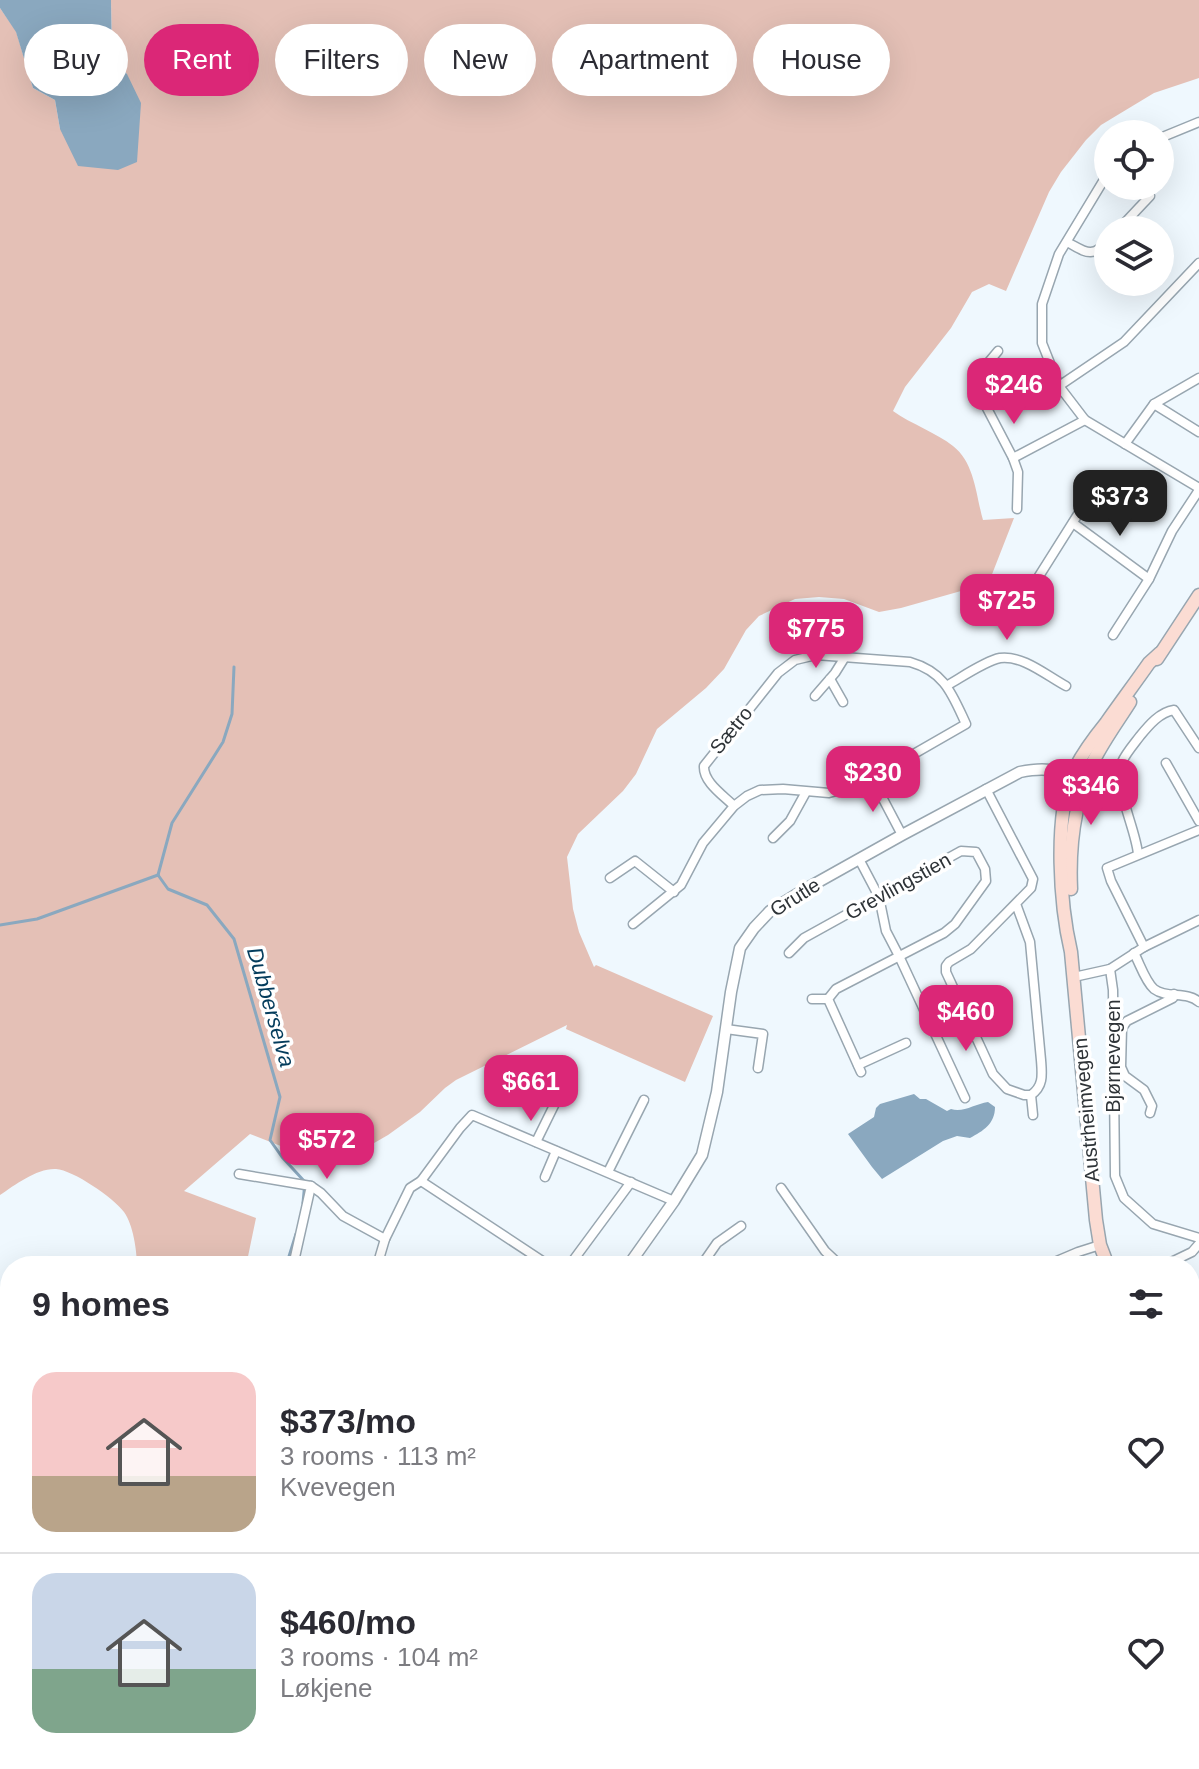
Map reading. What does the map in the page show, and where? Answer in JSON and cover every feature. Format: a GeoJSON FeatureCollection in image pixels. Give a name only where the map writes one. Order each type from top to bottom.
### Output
{"type":"FeatureCollection","features":[{"type":"Feature","properties":{"kind":"main road","name":"Austrheimvegen"},"geometry":{"type":"LineString","coordinates":[[1071,952],[1071,842],[1085,781],[1106,739],[1198,597]]}},
{"type":"Feature","properties":{"kind":"main road","name":"Austrheimvegen"},"geometry":{"type":"LineString","coordinates":[[1104,1256],[1096,1220],[1060,847],[1065,803],[1072,776],[1090,743],[1149,663],[1160,653]]}},
{"type":"Feature","properties":{"kind":"street"},"geometry":{"type":"LineString","coordinates":[[1174,132],[1199,122]]}},
{"type":"Feature","properties":{"kind":"street"},"geometry":{"type":"LineString","coordinates":[[1094,197],[1059,254],[1042,304],[1042,343],[1059,386],[1085,420],[1199,489],[1172,531],[1149,579],[1113,635]]}},
{"type":"Feature","properties":{"kind":"street"},"geometry":{"type":"LineString","coordinates":[[1131,216],[1146,200]]}},
{"type":"Feature","properties":{"kind":"street"},"geometry":{"type":"LineString","coordinates":[[1067,242],[1094,252]]}},
{"type":"Feature","properties":{"kind":"street"},"geometry":{"type":"LineString","coordinates":[[1059,386],[1124,342],[1199,263]]}},
{"type":"Feature","properties":{"kind":"street"},"geometry":{"type":"LineString","coordinates":[[998,351],[977,376],[978,391],[1018,472],[1017,509]]}},
{"type":"Feature","properties":{"kind":"street"},"geometry":{"type":"LineString","coordinates":[[1125,444],[1154,404],[1199,378]]}},
{"type":"Feature","properties":{"kind":"street"},"geometry":{"type":"LineString","coordinates":[[1154,404],[1199,432]]}},
{"type":"Feature","properties":{"kind":"street"},"geometry":{"type":"LineString","coordinates":[[1013,458],[1085,420]]}},
{"type":"Feature","properties":{"kind":"street"},"geometry":{"type":"LineString","coordinates":[[1024,600],[1097,484]]}},
{"type":"Feature","properties":{"kind":"street"},"geometry":{"type":"LineString","coordinates":[[1073,523],[1149,579]]}},
{"type":"Feature","properties":{"kind":"street","name":"Sætro"},"geometry":{"type":"LineString","coordinates":[[734,806],[703,774],[704,766],[778,673],[795,660],[816,655],[910,662],[930,670],[948,685]]}},
{"type":"Feature","properties":{"kind":"street"},"geometry":{"type":"LineString","coordinates":[[815,696],[845,657]]}},
{"type":"Feature","properties":{"kind":"street"},"geometry":{"type":"LineString","coordinates":[[633,924],[681,885],[703,843],[734,806],[760,790],[829,793],[848,788],[872,778],[966,724],[948,685],[1000,658],[1019,661],[1066,686]]}},
{"type":"Feature","properties":{"kind":"street"},"geometry":{"type":"LineString","coordinates":[[830,679],[843,702]]}},
{"type":"Feature","properties":{"kind":"street"},"geometry":{"type":"LineString","coordinates":[[1138,854],[1137,839],[1118,778],[1121,764],[1145,730],[1165,711],[1174,710],[1199,748]]}},
{"type":"Feature","properties":{"kind":"street"},"geometry":{"type":"LineString","coordinates":[[1166,763],[1199,821]]}},
{"type":"Feature","properties":{"kind":"street","name":"Grutle"},"geometry":{"type":"LineString","coordinates":[[635,1256],[702,1155],[717,1092],[740,948],[770,911],[1020,772],[1051,769],[1085,781]]}},
{"type":"Feature","properties":{"kind":"street"},"geometry":{"type":"LineString","coordinates":[[872,778],[902,835]]}},
{"type":"Feature","properties":{"kind":"street"},"geometry":{"type":"LineString","coordinates":[[986,789],[1033,879],[1031,888],[971,949],[949,962],[946,972],[993,1074],[1007,1089],[1031,1095],[1042,1080],[1041,1060],[1030,942],[1016,904]]}},
{"type":"Feature","properties":{"kind":"street"},"geometry":{"type":"LineString","coordinates":[[773,838],[790,821],[806,792]]}},
{"type":"Feature","properties":{"kind":"street"},"geometry":{"type":"LineString","coordinates":[[1144,947],[1107,868],[1199,830]]}},
{"type":"Feature","properties":{"kind":"street","name":"Grevlingstien"},"geometry":{"type":"LineString","coordinates":[[789,953],[804,938],[961,851],[976,852],[985,869],[986,881],[955,924],[836,989],[828,999]]}},
{"type":"Feature","properties":{"kind":"street"},"geometry":{"type":"LineString","coordinates":[[859,859],[879,897],[886,931],[965,1098]]}},
{"type":"Feature","properties":{"kind":"street"},"geometry":{"type":"LineString","coordinates":[[610,878],[635,861],[674,892]]}},
{"type":"Feature","properties":{"kind":"street"},"geometry":{"type":"LineString","coordinates":[[1074,977],[1110,969],[1144,947],[1199,920]]}},
{"type":"Feature","properties":{"kind":"street"},"geometry":{"type":"LineString","coordinates":[[1134,953],[1152,987],[1199,1002]]}},
{"type":"Feature","properties":{"kind":"street","name":"Bjørnevegen"},"geometry":{"type":"LineString","coordinates":[[1110,969],[1113,990],[1115,1176],[1124,1198],[1153,1224],[1199,1238]]}},
{"type":"Feature","properties":{"kind":"street"},"geometry":{"type":"LineString","coordinates":[[1150,1113],[1152,1106],[1144,1090],[1125,1076],[1121,1067],[1122,1028],[1127,1021],[1173,998],[1174,994]]}},
{"type":"Feature","properties":{"kind":"street"},"geometry":{"type":"LineString","coordinates":[[812,999],[828,999],[860,1068],[906,1043]]}},
{"type":"Feature","properties":{"kind":"street"},"geometry":{"type":"LineString","coordinates":[[726,1029],[763,1034],[758,1068]]}},
{"type":"Feature","properties":{"kind":"street"},"geometry":{"type":"LineString","coordinates":[[536,1142],[566,1081],[563,1069]]}},
{"type":"Feature","properties":{"kind":"street"},"geometry":{"type":"LineString","coordinates":[[1031,1095],[1033,1115]]}},
{"type":"Feature","properties":{"kind":"street"},"geometry":{"type":"LineString","coordinates":[[608,1172],[644,1100]]}},
{"type":"Feature","properties":{"kind":"street"},"geometry":{"type":"LineString","coordinates":[[380,1256],[410,1188],[421,1181],[472,1115],[674,1201]]}},
{"type":"Feature","properties":{"kind":"street"},"geometry":{"type":"LineString","coordinates":[[545,1177],[556,1151]]}},
{"type":"Feature","properties":{"kind":"street"},"geometry":{"type":"LineString","coordinates":[[239,1174],[311,1186],[343,1216],[385,1239]]}},
{"type":"Feature","properties":{"kind":"street"},"geometry":{"type":"LineString","coordinates":[[421,1181],[535,1256]]}},
{"type":"Feature","properties":{"kind":"street"},"geometry":{"type":"LineString","coordinates":[[576,1256],[631,1182]]}},
{"type":"Feature","properties":{"kind":"street"},"geometry":{"type":"LineString","coordinates":[[295,1256],[311,1186]]}},
{"type":"Feature","properties":{"kind":"street"},"geometry":{"type":"LineString","coordinates":[[781,1188],[830,1256]]}},
{"type":"Feature","properties":{"kind":"street"},"geometry":{"type":"LineString","coordinates":[[708,1256],[717,1243],[741,1226]]}},
{"type":"Feature","properties":{"kind":"street"},"geometry":{"type":"LineString","coordinates":[[1069,1256],[1100,1245]]}},
{"type":"Feature","properties":{"kind":"shaded area"},"geometry":{"type":"Polygon","coordinates":[[[111,0],[1199,0],[1199,78],[1154,93],[1109,120],[1094,120],[1094,132],[1049,192],[1006,291],[989,284],[972,292],[951,328],[905,387],[893,411],[947,441],[960,453],[970,471],[983,520],[1014,518],[989,582],[979,590],[961,591],[879,612],[844,599],[819,597],[795,599],[759,616],[746,630],[724,669],[657,729],[636,774],[623,791],[578,834],[567,857],[573,909],[594,967],[596,965],[713,1016],[685,1082],[566,1029],[567,1025],[456,1080],[420,1112],[362,1150],[324,1155],[301,1154],[250,1134],[184,1191],[256,1218],[248,1256],[136,1256],[130,1223],[124,1212],[93,1186],[56,1169],[41,1171],[0,1195],[0,8],[16,31],[24,58],[24,96],[48,96],[55,100],[60,129],[100,96],[128,96],[128,24],[111,24],[111,0]]]}},
{"type":"Feature","properties":{"kind":"water"},"geometry":{"type":"Polygon","coordinates":[[[0,0],[111,0],[111,24],[24,24],[24,58],[16,32],[0,8],[0,0]]]}},
{"type":"Feature","properties":{"kind":"water"},"geometry":{"type":"Polygon","coordinates":[[[128,76],[141,103],[137,162],[118,170],[78,166],[60,129],[55,100],[48,96],[128,96],[128,76]]]}},
{"type":"Feature","properties":{"kind":"water"},"geometry":{"type":"Polygon","coordinates":[[[914,1094],[947,1111],[988,1102],[995,1107],[993,1118],[970,1138],[957,1136],[943,1141],[882,1179],[848,1134],[874,1117],[880,1104],[914,1094]]]}},
{"type":"Feature","properties":{"kind":"waterway"},"geometry":{"type":"LineString","coordinates":[[158,875],[172,823],[223,742],[232,714],[234,667]]}},
{"type":"Feature","properties":{"kind":"waterway","name":"Dubberselva"},"geometry":{"type":"LineString","coordinates":[[158,875],[168,889],[207,905],[234,939],[280,1097],[270,1140],[305,1182],[303,1203]]}},
{"type":"Feature","properties":{"kind":"waterway"},"geometry":{"type":"LineString","coordinates":[[0,925],[37,919],[158,875]]}},
{"type":"Feature","properties":{"kind":"waterway","name":"Dubberselva"},"geometry":{"type":"LineString","coordinates":[[289,1256],[296,1234]]}}]}
